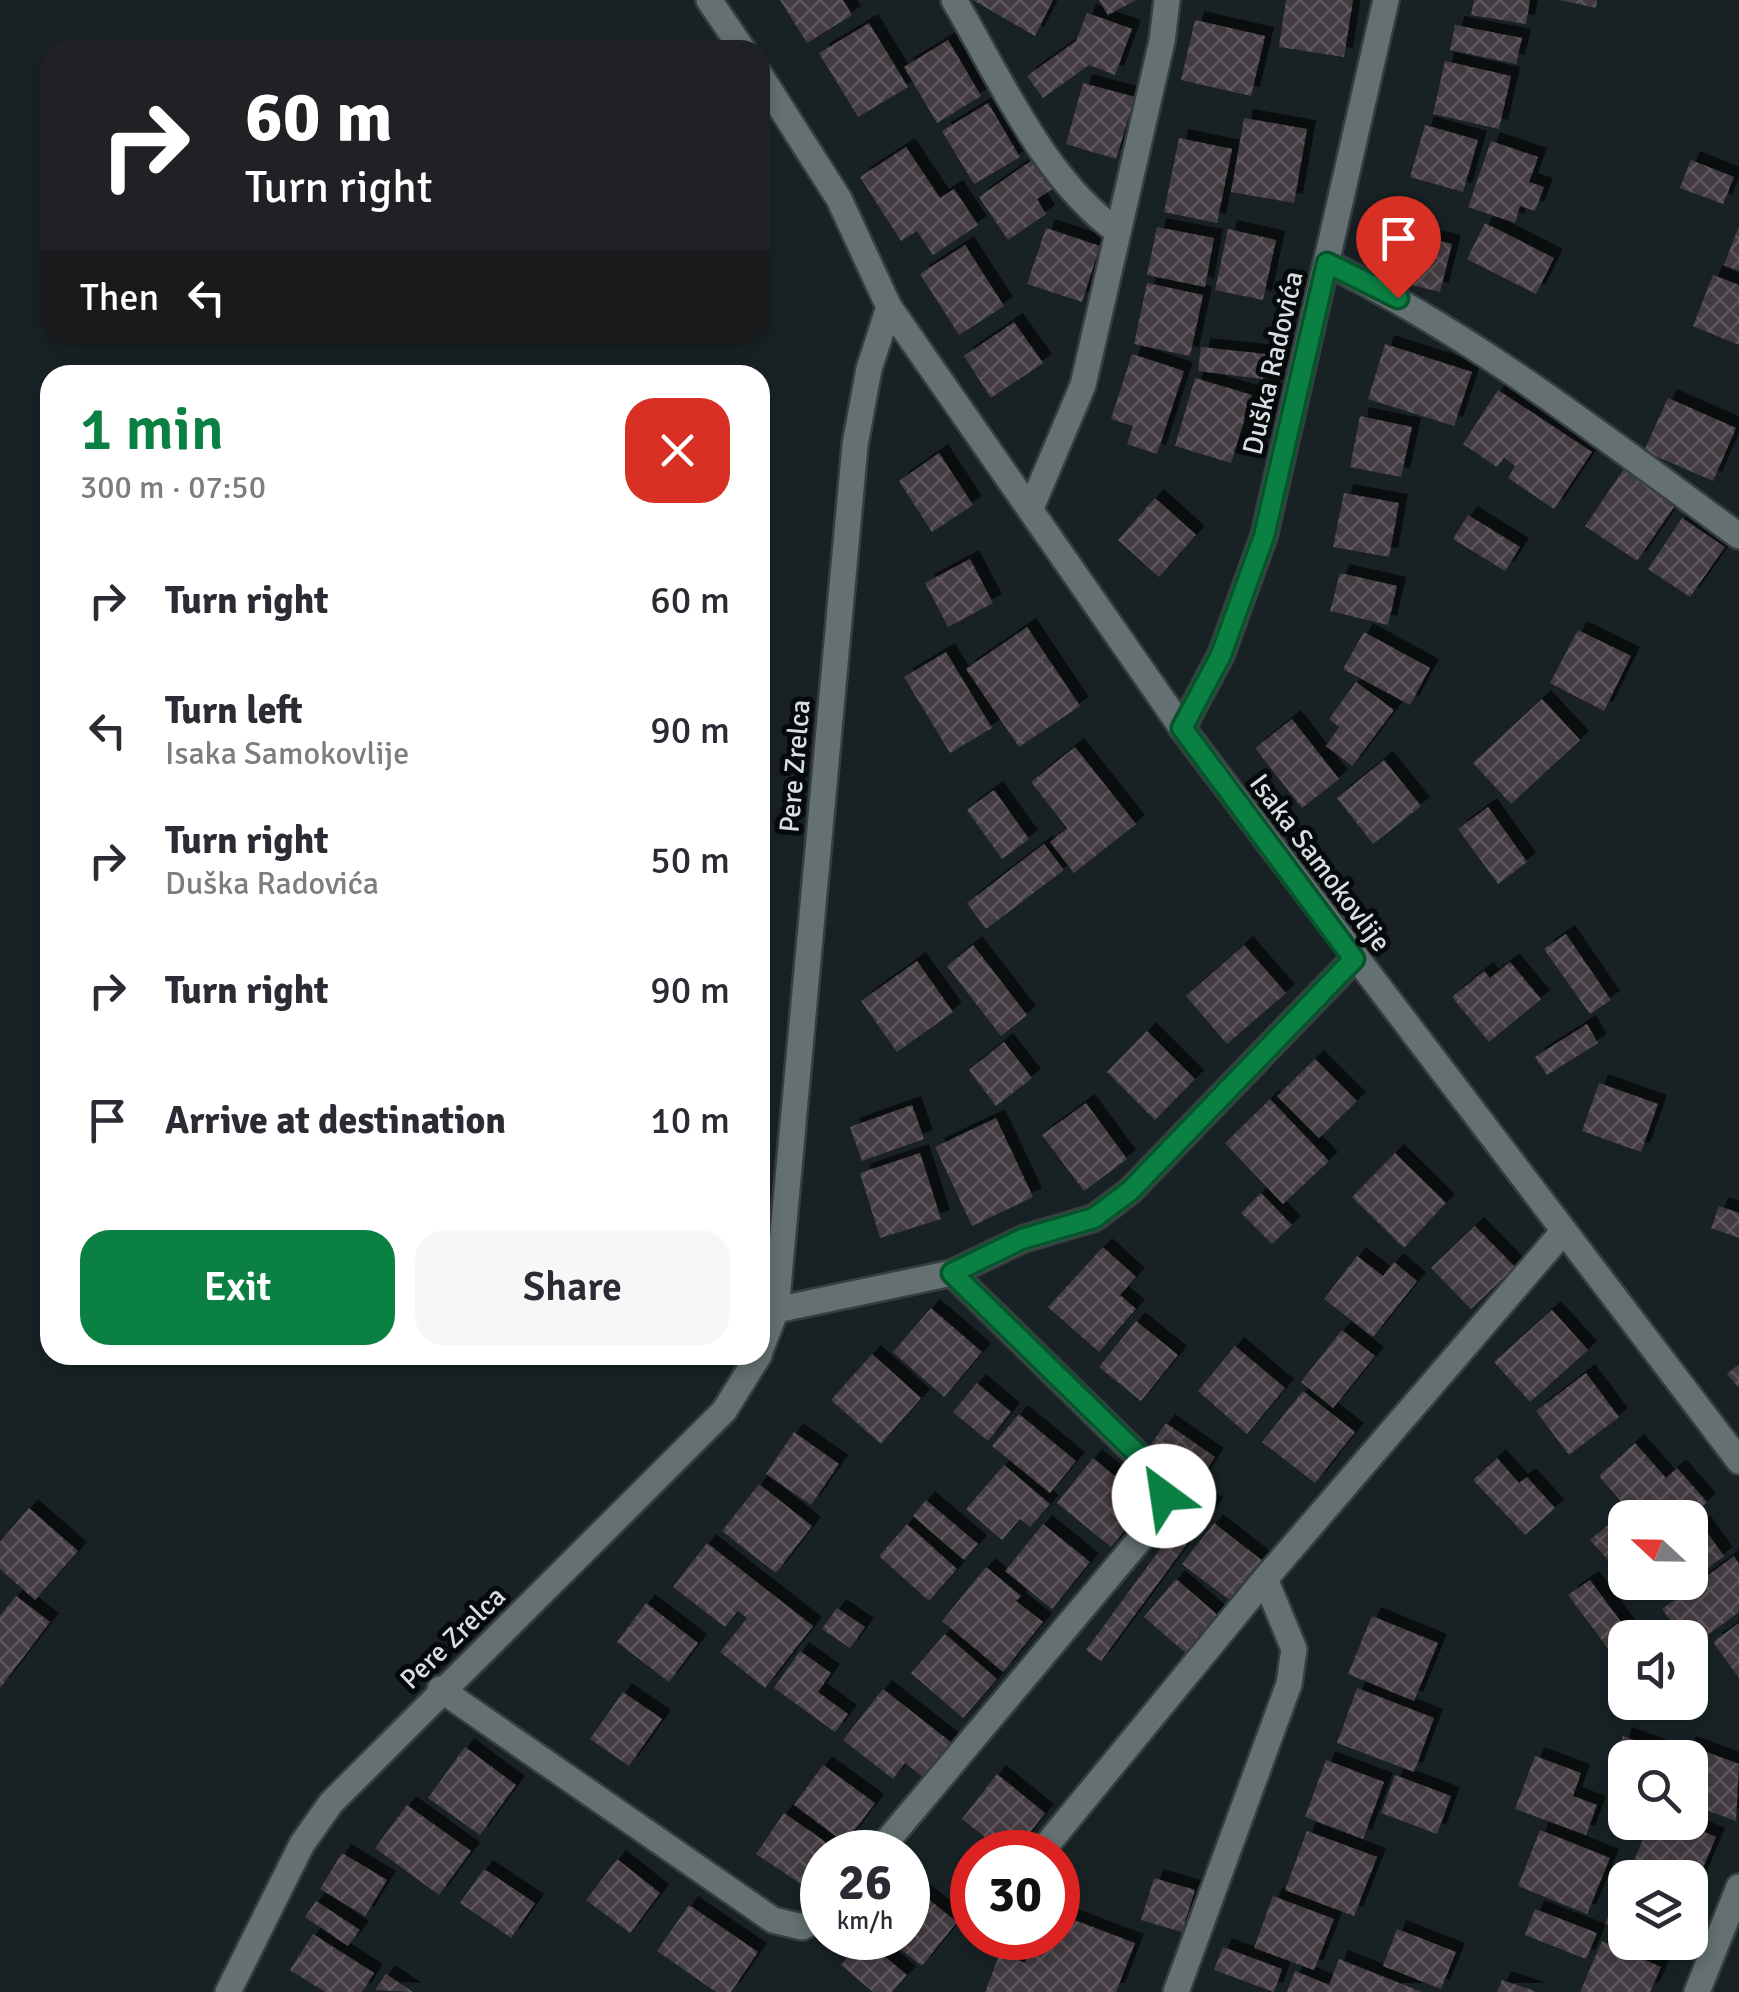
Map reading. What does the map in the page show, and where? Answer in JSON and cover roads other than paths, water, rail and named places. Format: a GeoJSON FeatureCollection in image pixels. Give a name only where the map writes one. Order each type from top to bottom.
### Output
{"type":"FeatureCollection","features":[{"type":"Feature","properties":{"kind":"street"},"geometry":{"type":"LineString","coordinates":[[709,0],[736,40]]}},
{"type":"Feature","properties":{"kind":"street"},"geometry":{"type":"LineString","coordinates":[[954,0],[1043,148],[1091,212],[1118,232]]}},
{"type":"Feature","properties":{"kind":"street"},"geometry":{"type":"LineString","coordinates":[[1031,508],[1083,386],[1168,0]]}},
{"type":"Feature","properties":{"kind":"street","name":"Duška Radovića"},"geometry":{"type":"LineString","coordinates":[[1182,728],[1221,655],[1264,536],[1386,0]]}},
{"type":"Feature","properties":{"kind":"street","name":"Isaka Samokovlije"},"geometry":{"type":"LineString","coordinates":[[770,91],[839,199],[889,307],[1182,728],[1739,1461]]}},
{"type":"Feature","properties":{"kind":"street"},"geometry":{"type":"LineString","coordinates":[[1327,263],[1413,308],[1570,412],[1739,536]]}},
{"type":"Feature","properties":{"kind":"street","name":"Pere Zrelca"},"geometry":{"type":"LineString","coordinates":[[770,1325],[776,1310],[855,445],[869,369],[889,307]]}},
{"type":"Feature","properties":{"kind":"street"},"geometry":{"type":"LineString","coordinates":[[776,1310],[952,1273],[1022,1239],[1094,1218],[1130,1191],[1354,959]]}},
{"type":"Feature","properties":{"kind":"street"},"geometry":{"type":"LineString","coordinates":[[1060,1830],[1265,1580],[1562,1233]]}},
{"type":"Feature","properties":{"kind":"street"},"geometry":{"type":"LineString","coordinates":[[896,1830],[1157,1518],[1164,1496],[1158,1474],[952,1273]]}},
{"type":"Feature","properties":{"kind":"street","name":"Pere Zrelca"},"geometry":{"type":"LineString","coordinates":[[235,1989],[317,1820],[440,1689],[593,1546],[724,1411],[752,1365]]}},
{"type":"Feature","properties":{"kind":"street"},"geometry":{"type":"LineString","coordinates":[[1176,1992],[1289,1684],[1294,1649],[1265,1580]]}},
{"type":"Feature","properties":{"kind":"street"},"geometry":{"type":"LineString","coordinates":[[440,1689],[773,1920],[800,1927]]}},
{"type":"Feature","properties":{"kind":"street"},"geometry":{"type":"LineString","coordinates":[[1697,1992],[1739,1886]]}}]}
